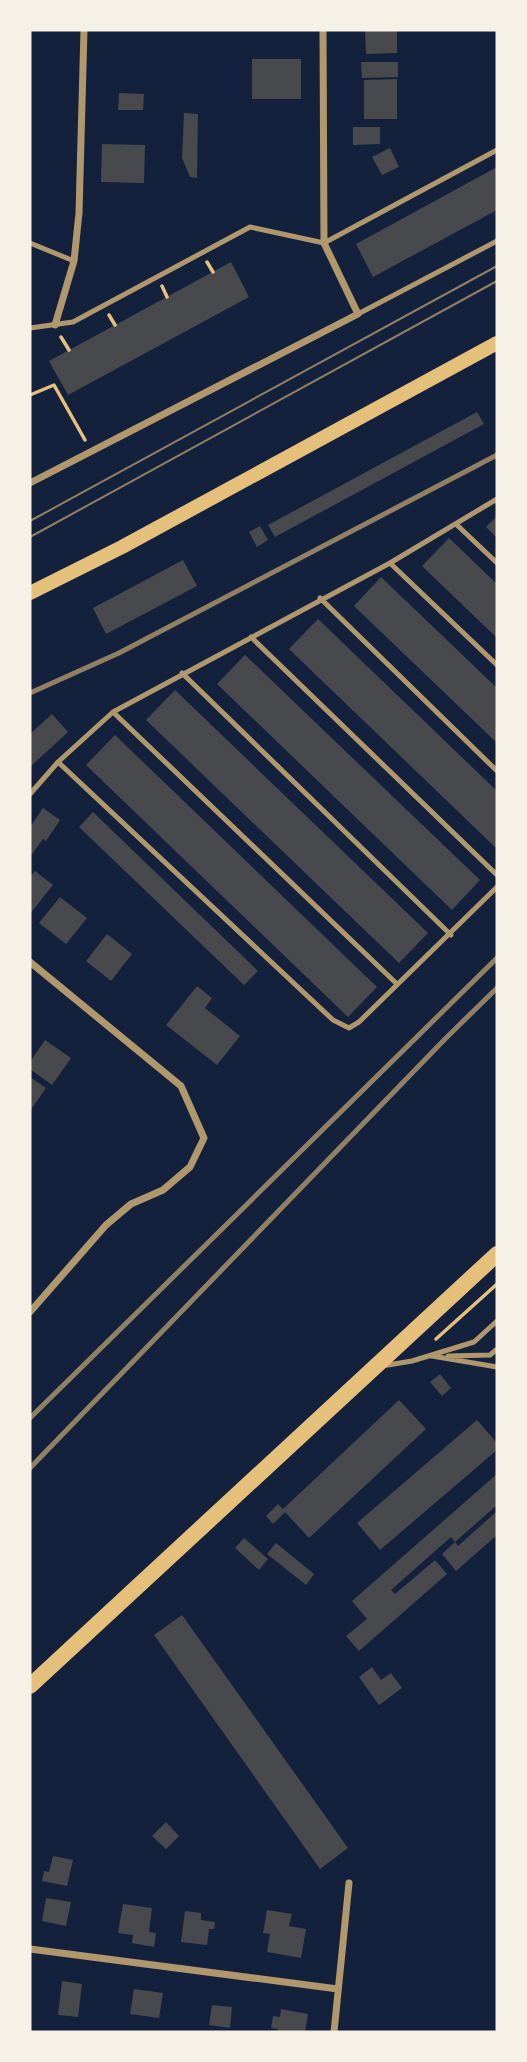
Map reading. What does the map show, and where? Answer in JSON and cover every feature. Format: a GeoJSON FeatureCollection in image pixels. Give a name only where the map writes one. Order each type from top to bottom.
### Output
{"type":"FeatureCollection","features":[{"type":"Feature","properties":{"kind":"main road"},"geometry":{"type":"LineString","coordinates":[[30,593],[122,547],[497,343]]}},
{"type":"Feature","properties":{"kind":"main road"},"geometry":{"type":"LineString","coordinates":[[30,1686],[497,1254]]}},
{"type":"Feature","properties":{"kind":"street"},"geometry":{"type":"LineString","coordinates":[[55,325],[74,261],[79,213],[84,30]]}},
{"type":"Feature","properties":{"kind":"street"},"geometry":{"type":"LineString","coordinates":[[30,483],[358,314],[324,243],[323,30]]}},
{"type":"Feature","properties":{"kind":"street"},"geometry":{"type":"LineString","coordinates":[[30,962],[181,1086],[204,1138],[190,1167],[163,1190],[131,1204],[106,1225],[30,1312]]}},
{"type":"Feature","properties":{"kind":"street"},"geometry":{"type":"LineString","coordinates":[[334,2032],[349,1883]]}},
{"type":"Feature","properties":{"kind":"street"},"geometry":{"type":"LineString","coordinates":[[30,1949],[338,1989]]}},
{"type":"Feature","properties":{"kind":"lane"},"geometry":{"type":"LineString","coordinates":[[30,328],[73,322],[250,228],[324,243],[497,150]]}},
{"type":"Feature","properties":{"kind":"lane"},"geometry":{"type":"LineString","coordinates":[[358,314],[497,241]]}},
{"type":"Feature","properties":{"kind":"lane"},"geometry":{"type":"LineString","coordinates":[[30,243],[74,261]]}},
{"type":"Feature","properties":{"kind":"lane"},"geometry":{"type":"LineString","coordinates":[[30,794],[58,762],[113,712],[320,598],[390,563],[497,499]]}},
{"type":"Feature","properties":{"kind":"lane"},"geometry":{"type":"LineString","coordinates":[[457,525],[497,563]]}},
{"type":"Feature","properties":{"kind":"lane"},"geometry":{"type":"LineString","coordinates":[[390,563],[497,665]]}},
{"type":"Feature","properties":{"kind":"lane"},"geometry":{"type":"LineString","coordinates":[[320,598],[497,771]]}},
{"type":"Feature","properties":{"kind":"lane"},"geometry":{"type":"LineString","coordinates":[[251,637],[497,875]]}},
{"type":"Feature","properties":{"kind":"lane"},"geometry":{"type":"LineString","coordinates":[[181,673],[450,935]]}},
{"type":"Feature","properties":{"kind":"lane"},"geometry":{"type":"LineString","coordinates":[[113,712],[397,984]]}},
{"type":"Feature","properties":{"kind":"lane"},"geometry":{"type":"LineString","coordinates":[[58,762],[333,1020],[349,1028],[359,1023],[497,887]]}},
{"type":"Feature","properties":{"kind":"lane"},"geometry":{"type":"LineString","coordinates":[[372,1368],[412,1361],[474,1342],[497,1321]]}},
{"type":"Feature","properties":{"kind":"lane"},"geometry":{"type":"LineString","coordinates":[[429,1355],[490,1355],[496,1350]]}},
{"type":"Feature","properties":{"kind":"lane"},"geometry":{"type":"LineString","coordinates":[[429,1355],[497,1367]]}},
{"type":"Feature","properties":{"kind":"path"},"geometry":{"type":"LineString","coordinates":[[30,395],[54,385],[91,451]]}},
{"type":"Feature","properties":{"kind":"path"},"geometry":{"type":"LineString","coordinates":[[412,1361],[497,1284]]}},
{"type":"Feature","properties":{"kind":"building"},"geometry":{"type":"Polygon","coordinates":[[[365,30],[397,30],[397,53],[366,54],[365,30]]]}},
{"type":"Feature","properties":{"kind":"building"},"geometry":{"type":"Polygon","coordinates":[[[252,59],[301,59],[301,99],[252,99],[252,59]]]}},
{"type":"Feature","properties":{"kind":"building"},"geometry":{"type":"Polygon","coordinates":[[[361,62],[398,62],[398,77],[362,78],[361,62]]]}},
{"type":"Feature","properties":{"kind":"building"},"geometry":{"type":"Polygon","coordinates":[[[397,79],[397,119],[364,119],[364,80],[397,79]]]}},
{"type":"Feature","properties":{"kind":"building"},"geometry":{"type":"Polygon","coordinates":[[[119,93],[144,94],[143,110],[118,110],[119,93]]]}},
{"type":"Feature","properties":{"kind":"building"},"geometry":{"type":"Polygon","coordinates":[[[184,113],[198,114],[197,178],[190,177],[182,158],[184,113]]]}},
{"type":"Feature","properties":{"kind":"building"},"geometry":{"type":"Polygon","coordinates":[[[353,127],[380,127],[380,144],[353,145],[353,127]]]}},
{"type":"Feature","properties":{"kind":"building"},"geometry":{"type":"Polygon","coordinates":[[[102,144],[145,145],[144,183],[101,182],[102,144]]]}},
{"type":"Feature","properties":{"kind":"building"},"geometry":{"type":"Polygon","coordinates":[[[390,148],[399,167],[382,175],[372,157],[390,148]]]}},
{"type":"Feature","properties":{"kind":"building"},"geometry":{"type":"Polygon","coordinates":[[[497,167],[497,210],[373,277],[356,244],[497,167]]]}},
{"type":"Feature","properties":{"kind":"building"},"geometry":{"type":"Polygon","coordinates":[[[231,262],[249,297],[68,395],[49,361],[231,262]]]}},
{"type":"Feature","properties":{"kind":"building"},"geometry":{"type":"Polygon","coordinates":[[[477,412],[484,424],[275,537],[268,525],[477,412]]]}},
{"type":"Feature","properties":{"kind":"building"},"geometry":{"type":"Polygon","coordinates":[[[497,516],[497,538],[486,527],[497,516]]]}},
{"type":"Feature","properties":{"kind":"building"},"geometry":{"type":"Polygon","coordinates":[[[260,526],[268,540],[257,547],[249,532],[260,526]]]}},
{"type":"Feature","properties":{"kind":"building"},"geometry":{"type":"Polygon","coordinates":[[[449,538],[497,584],[497,638],[422,566],[449,538]]]}},
{"type":"Feature","properties":{"kind":"building"},"geometry":{"type":"Polygon","coordinates":[[[183,560],[197,586],[106,634],[93,608],[183,560]]]}},
{"type":"Feature","properties":{"kind":"building"},"geometry":{"type":"Polygon","coordinates":[[[381,577],[497,688],[497,743],[354,606],[381,577]]]}},
{"type":"Feature","properties":{"kind":"building"},"geometry":{"type":"Polygon","coordinates":[[[318,619],[497,791],[497,849],[289,649],[318,619]]]}},
{"type":"Feature","properties":{"kind":"building"},"geometry":{"type":"Polygon","coordinates":[[[245,655],[480,880],[452,910],[217,684],[245,655]]]}},
{"type":"Feature","properties":{"kind":"building"},"geometry":{"type":"Polygon","coordinates":[[[175,690],[428,933],[399,963],[146,720],[175,690]]]}},
{"type":"Feature","properties":{"kind":"building"},"geometry":{"type":"Polygon","coordinates":[[[52,714],[68,732],[30,767],[30,734],[52,714]]]}},
{"type":"Feature","properties":{"kind":"building"},"geometry":{"type":"Polygon","coordinates":[[[115,735],[377,987],[348,1017],[86,765],[115,735]]]}},
{"type":"Feature","properties":{"kind":"building"},"geometry":{"type":"Polygon","coordinates":[[[43,808],[60,820],[46,841],[43,839],[32,854],[30,827],[43,808]]]}},
{"type":"Feature","properties":{"kind":"building"},"geometry":{"type":"Polygon","coordinates":[[[93,812],[258,971],[244,985],[79,827],[93,812]]]}},
{"type":"Feature","properties":{"kind":"building"},"geometry":{"type":"Polygon","coordinates":[[[35,871],[53,885],[30,914],[30,877],[35,871]]]}},
{"type":"Feature","properties":{"kind":"building"},"geometry":{"type":"Polygon","coordinates":[[[60,897],[87,918],[66,944],[39,923],[60,897]]]}},
{"type":"Feature","properties":{"kind":"building"},"geometry":{"type":"Polygon","coordinates":[[[107,934],[132,954],[111,981],[86,961],[107,934]]]}},
{"type":"Feature","properties":{"kind":"building"},"geometry":{"type":"Polygon","coordinates":[[[197,986],[212,998],[205,1008],[240,1036],[217,1065],[166,1025],[197,986]]]}},
{"type":"Feature","properties":{"kind":"building"},"geometry":{"type":"Polygon","coordinates":[[[45,1040],[71,1058],[52,1085],[30,1069],[30,1062],[45,1040]]]}},
{"type":"Feature","properties":{"kind":"building"},"geometry":{"type":"Polygon","coordinates":[[[30,1077],[46,1088],[30,1111],[30,1077]]]}},
{"type":"Feature","properties":{"kind":"building"},"geometry":{"type":"Polygon","coordinates":[[[440,1374],[451,1388],[442,1396],[430,1382],[440,1374]]]}},
{"type":"Feature","properties":{"kind":"building"},"geometry":{"type":"Polygon","coordinates":[[[399,1400],[426,1429],[309,1538],[285,1512],[273,1524],[266,1516],[278,1504],[283,1509],[399,1400]]]}},
{"type":"Feature","properties":{"kind":"building"},"geometry":{"type":"Polygon","coordinates":[[[477,1420],[497,1443],[497,1450],[380,1550],[357,1523],[477,1420]]]}},
{"type":"Feature","properties":{"kind":"building"},"geometry":{"type":"Polygon","coordinates":[[[497,1474],[497,1508],[496,1506],[455,1542],[451,1537],[391,1590],[395,1594],[435,1560],[447,1574],[359,1651],[346,1636],[367,1619],[352,1601],[497,1474]]]}},
{"type":"Feature","properties":{"kind":"building"},"geometry":{"type":"Polygon","coordinates":[[[497,1511],[497,1535],[456,1571],[442,1554],[455,1542],[458,1546],[497,1511]]]}},
{"type":"Feature","properties":{"kind":"building"},"geometry":{"type":"Polygon","coordinates":[[[244,1538],[268,1559],[259,1570],[235,1548],[244,1538]]]}},
{"type":"Feature","properties":{"kind":"building"},"geometry":{"type":"Polygon","coordinates":[[[276,1543],[314,1574],[306,1585],[267,1554],[276,1543]]]}},
{"type":"Feature","properties":{"kind":"building"},"geometry":{"type":"Polygon","coordinates":[[[182,1615],[348,1848],[320,1869],[154,1635],[182,1615]]]}},
{"type":"Feature","properties":{"kind":"building"},"geometry":{"type":"Polygon","coordinates":[[[372,1667],[381,1680],[391,1673],[402,1688],[379,1705],[359,1677],[372,1667]]]}},
{"type":"Feature","properties":{"kind":"building"},"geometry":{"type":"Polygon","coordinates":[[[166,1822],[179,1836],[166,1849],[152,1836],[166,1822]]]}},
{"type":"Feature","properties":{"kind":"building"},"geometry":{"type":"Polygon","coordinates":[[[53,1856],[73,1860],[67,1886],[42,1881],[44,1871],[49,1872],[53,1856]]]}},
{"type":"Feature","properties":{"kind":"building"},"geometry":{"type":"Polygon","coordinates":[[[46,1898],[71,1902],[66,1926],[42,1921],[46,1898]]]}},
{"type":"Feature","properties":{"kind":"building"},"geometry":{"type":"Polygon","coordinates":[[[123,1904],[152,1908],[149,1932],[156,1933],[154,1947],[132,1943],[133,1935],[118,1933],[123,1904]]]}},
{"type":"Feature","properties":{"kind":"building"},"geometry":{"type":"Polygon","coordinates":[[[267,1910],[292,1914],[289,1926],[306,1929],[301,1958],[267,1952],[270,1934],[263,1933],[267,1910]]]}},
{"type":"Feature","properties":{"kind":"building"},"geometry":{"type":"Polygon","coordinates":[[[185,1911],[201,1913],[201,1920],[215,1922],[214,1929],[209,1929],[207,1945],[181,1942],[185,1911]]]}},
{"type":"Feature","properties":{"kind":"building"},"geometry":{"type":"Polygon","coordinates":[[[62,1981],[82,1984],[78,2017],[58,2015],[62,1981]]]}},
{"type":"Feature","properties":{"kind":"building"},"geometry":{"type":"Polygon","coordinates":[[[134,1989],[163,1993],[159,2018],[130,2014],[134,1989]]]}},
{"type":"Feature","properties":{"kind":"building"},"geometry":{"type":"Polygon","coordinates":[[[212,2005],[232,2007],[230,2028],[209,2025],[212,2005]]]}},
{"type":"Feature","properties":{"kind":"building"},"geometry":{"type":"Polygon","coordinates":[[[281,2009],[308,2014],[305,2032],[277,2032],[278,2029],[271,2028],[273,2016],[280,2017],[281,2009]]]}},
{"type":"Feature","properties":{"kind":"tram line"},"geometry":{"type":"LineString","coordinates":[[30,521],[497,266]]}},
{"type":"Feature","properties":{"kind":"tram line"},"geometry":{"type":"LineString","coordinates":[[30,537],[497,281]]}},
{"type":"Feature","properties":{"kind":"railway"},"geometry":{"type":"LineString","coordinates":[[30,693],[119,653],[497,455]]}},
{"type":"Feature","properties":{"kind":"railway"},"geometry":{"type":"LineString","coordinates":[[30,1418],[497,958]]}},
{"type":"Feature","properties":{"kind":"railway"},"geometry":{"type":"LineString","coordinates":[[30,1468],[497,988]]}}]}
